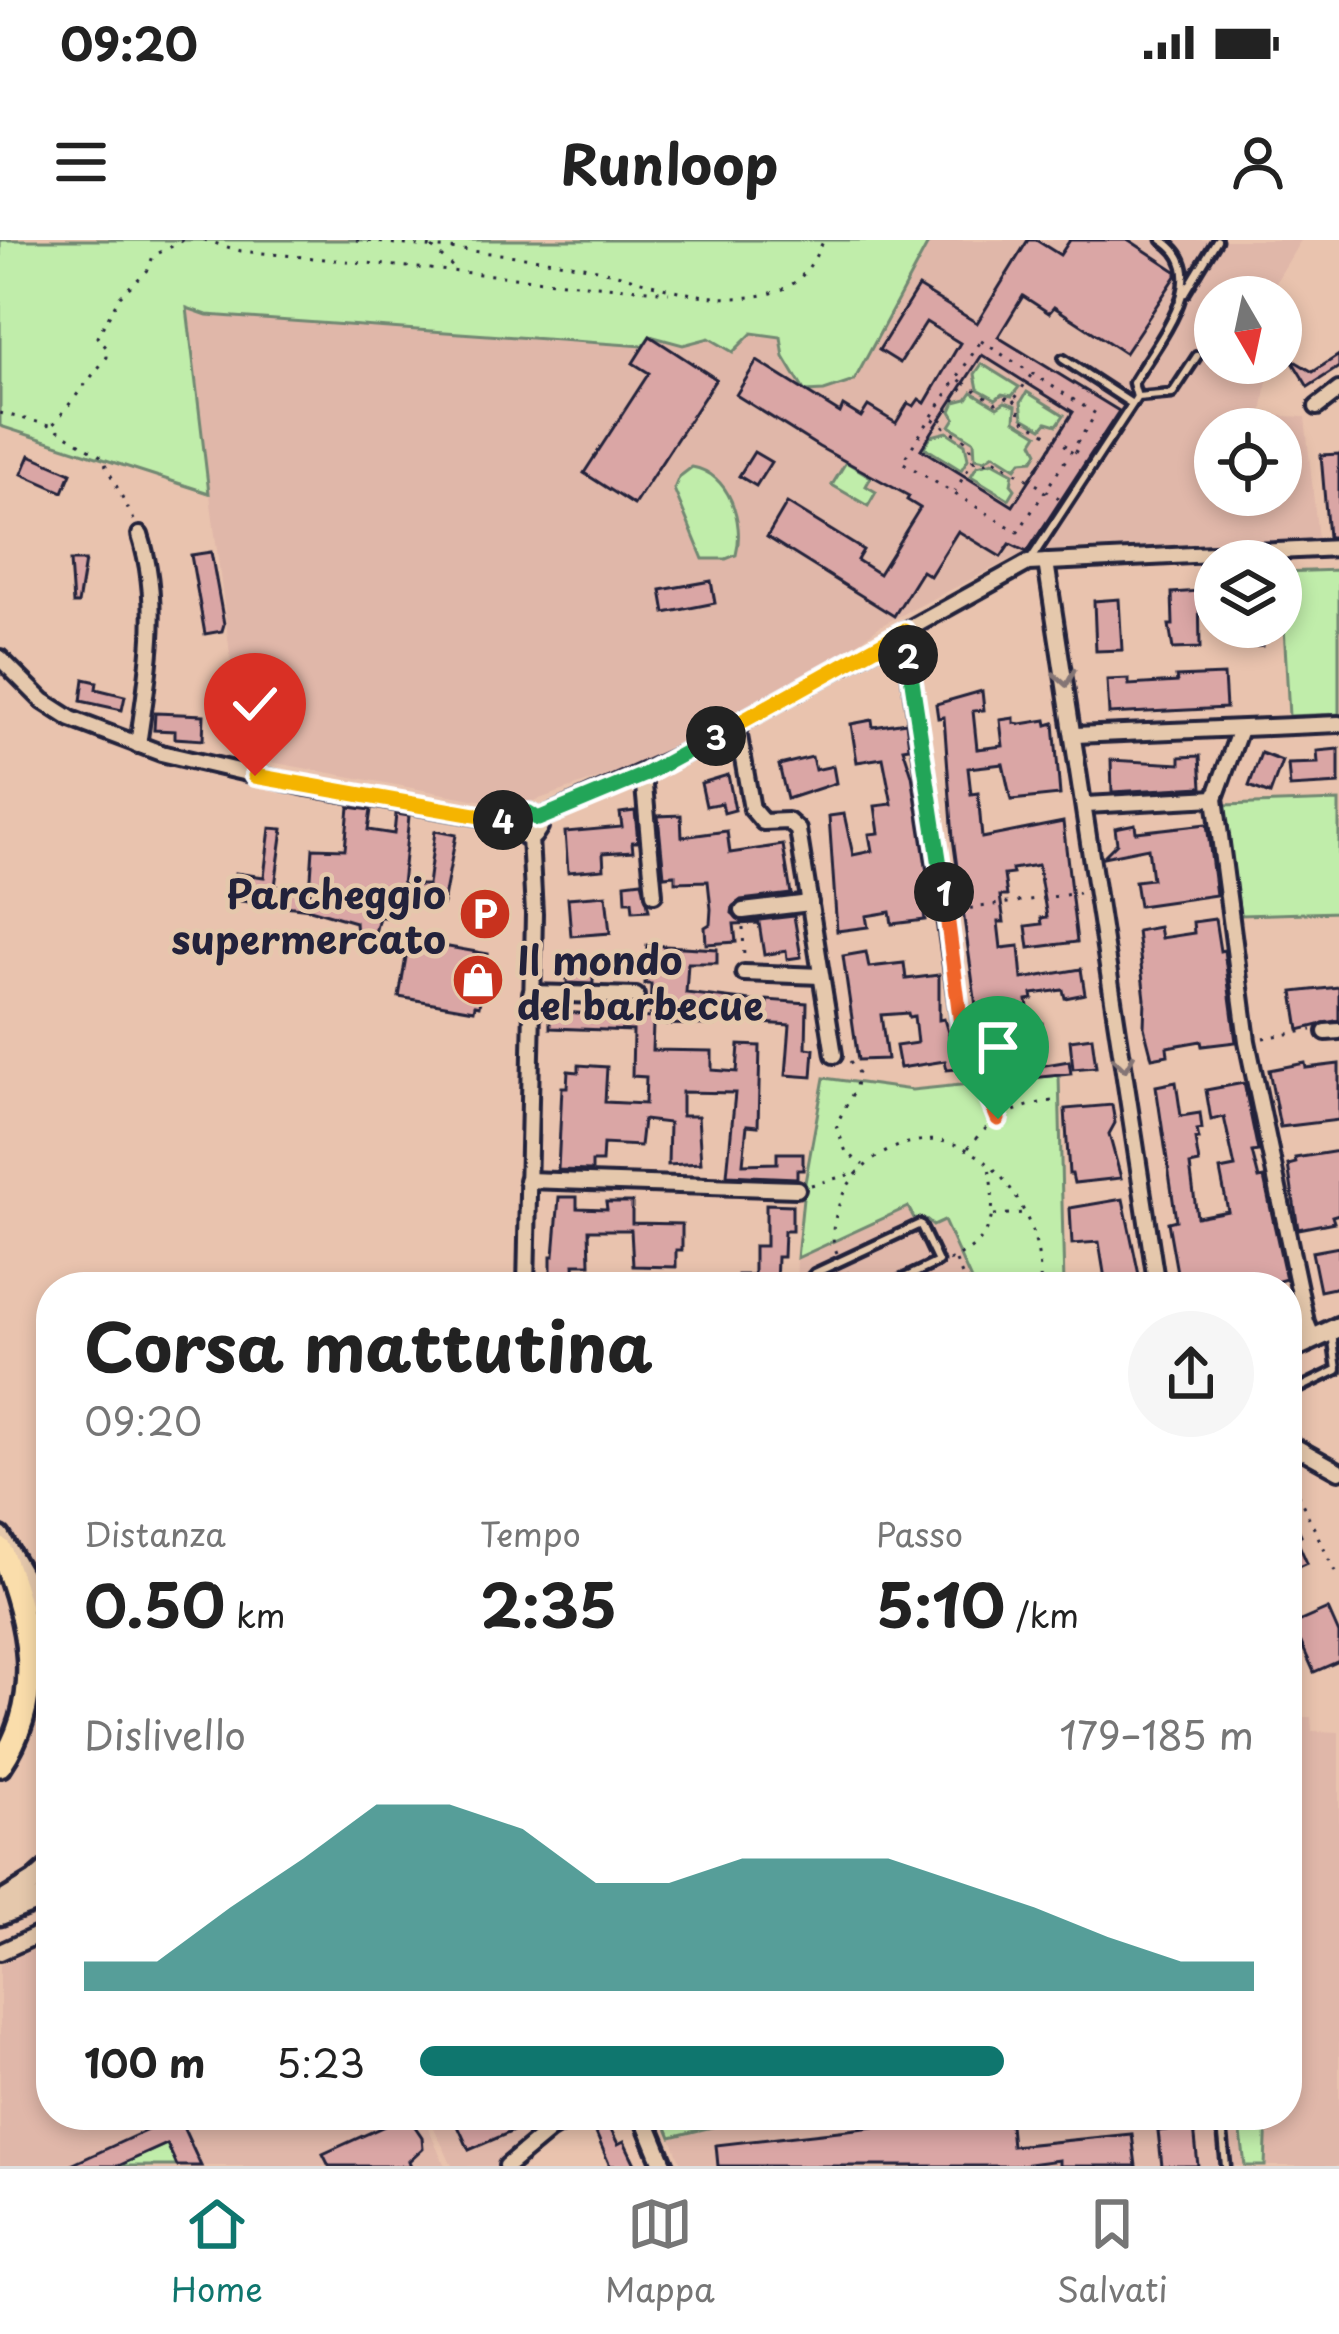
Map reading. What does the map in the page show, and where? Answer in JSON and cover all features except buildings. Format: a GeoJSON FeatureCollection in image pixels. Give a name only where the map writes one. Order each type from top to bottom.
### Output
{"type":"FeatureCollection","features":[{"type":"Feature","properties":{"kind":"highway"},"geometry":{"type":"LineString","coordinates":[[0,1549],[18,1593],[30,1650],[25,1710],[0,1765]]}},
{"type":"Feature","properties":{"kind":"main road"},"geometry":{"type":"LineString","coordinates":[[0,1537],[36,1601]]}},
{"type":"Feature","properties":{"kind":"main road"},"geometry":{"type":"LineString","coordinates":[[0,1903],[36,1880]]}},
{"type":"Feature","properties":{"kind":"main road"},"geometry":{"type":"LineString","coordinates":[[0,1915],[36,1900]]}},
{"type":"Feature","properties":{"kind":"street"},"geometry":{"type":"LineString","coordinates":[[1317,407],[1339,390]]}},
{"type":"Feature","properties":{"kind":"street"},"geometry":{"type":"LineString","coordinates":[[138,745],[152,607],[150,566],[140,535]]}},
{"type":"Feature","properties":{"kind":"street"},"geometry":{"type":"LineString","coordinates":[[538,819],[644,775],[1028,563],[1339,548]]}},
{"type":"Feature","properties":{"kind":"street"},"geometry":{"type":"LineString","coordinates":[[1046,562],[1154,1272]]}},
{"type":"Feature","properties":{"kind":"street"},"geometry":{"type":"LineString","coordinates":[[904,631],[965,1057]]}},
{"type":"Feature","properties":{"kind":"street"},"geometry":{"type":"LineString","coordinates":[[0,658],[43,701],[71,719],[138,745],[307,787],[517,823],[529,813],[538,819]]}},
{"type":"Feature","properties":{"kind":"street"},"geometry":{"type":"LineString","coordinates":[[737,724],[752,809],[763,822],[788,821],[799,830],[834,1055]]}},
{"type":"Feature","properties":{"kind":"street"},"geometry":{"type":"LineString","coordinates":[[1075,735],[1339,724]]}},
{"type":"Feature","properties":{"kind":"street"},"geometry":{"type":"LineString","coordinates":[[1240,729],[1215,798],[1247,1041],[1296,1272]]}},
{"type":"Feature","properties":{"kind":"street"},"geometry":{"type":"LineString","coordinates":[[644,775],[654,894]]}},
{"type":"Feature","properties":{"kind":"street"},"geometry":{"type":"LineString","coordinates":[[1086,805],[1215,798]]}},
{"type":"Feature","properties":{"kind":"street"},"geometry":{"type":"LineString","coordinates":[[530,837],[539,830],[538,819]]}},
{"type":"Feature","properties":{"kind":"street"},"geometry":{"type":"LineString","coordinates":[[517,823],[518,832],[530,837]]}},
{"type":"Feature","properties":{"kind":"street"},"geometry":{"type":"LineString","coordinates":[[526,1272],[534,914],[530,837]]}},
{"type":"Feature","properties":{"kind":"street"},"geometry":{"type":"LineString","coordinates":[[743,911],[810,903]]}},
{"type":"Feature","properties":{"kind":"street"},"geometry":{"type":"LineString","coordinates":[[744,973],[821,976]]}},
{"type":"Feature","properties":{"kind":"street"},"geometry":{"type":"LineString","coordinates":[[531,993],[635,995]]}},
{"type":"Feature","properties":{"kind":"street"},"geometry":{"type":"LineString","coordinates":[[527,1180],[797,1189]]}},
{"type":"Feature","properties":{"kind":"street"},"geometry":{"type":"LineString","coordinates":[[1302,1303],[1306,1322],[1328,1332]]}},
{"type":"Feature","properties":{"kind":"street"},"geometry":{"type":"LineString","coordinates":[[1302,1450],[1339,1471]]}},
{"type":"Feature","properties":{"kind":"street"},"geometry":{"type":"LineString","coordinates":[[0,1952],[36,1936]]}},
{"type":"Feature","properties":{"kind":"street"},"geometry":{"type":"LineString","coordinates":[[507,2166],[551,2130]]}},
{"type":"Feature","properties":{"kind":"street"},"geometry":{"type":"LineString","coordinates":[[649,2130],[664,2166]]}},
{"type":"Feature","properties":{"kind":"lane"},"geometry":{"type":"LineString","coordinates":[[1162,240],[1178,250],[1182,260],[1184,296]]}},
{"type":"Feature","properties":{"kind":"lane"},"geometry":{"type":"LineString","coordinates":[[1028,563],[1134,400],[1133,383],[1217,240]]}},
{"type":"Feature","properties":{"kind":"lane"},"geometry":{"type":"LineString","coordinates":[[1063,359],[1134,400],[1172,394],[1194,359]]}},
{"type":"Feature","properties":{"kind":"lane"},"geometry":{"type":"LineString","coordinates":[[830,1272],[920,1224],[938,1262],[917,1272]]}},
{"type":"Feature","properties":{"kind":"lane"},"geometry":{"type":"LineString","coordinates":[[1302,1387],[1337,1370],[1328,1332]]}},
{"type":"Feature","properties":{"kind":"lane"},"geometry":{"type":"LineString","coordinates":[[1222,2130],[1226,2166]]}},
{"type":"Feature","properties":{"kind":"path"},"geometry":{"type":"LineString","coordinates":[[52,426],[106,357],[106,347],[97,337],[120,296],[148,270],[153,256],[184,240]]}},
{"type":"Feature","properties":{"kind":"path"},"geometry":{"type":"LineString","coordinates":[[204,240],[241,250],[741,296],[794,284],[809,270],[824,240]]}},
{"type":"Feature","properties":{"kind":"path"},"geometry":{"type":"LineString","coordinates":[[356,240],[427,245],[609,271],[677,293]]}},
{"type":"Feature","properties":{"kind":"path"},"geometry":{"type":"LineString","coordinates":[[427,245],[457,272]]}},
{"type":"Feature","properties":{"kind":"path"},"geometry":{"type":"LineString","coordinates":[[981,341],[1096,413],[1018,532],[902,462],[958,378],[981,341]]}},
{"type":"Feature","properties":{"kind":"path"},"geometry":{"type":"LineString","coordinates":[[1014,400],[1032,373]]}},
{"type":"Feature","properties":{"kind":"path"},"geometry":{"type":"LineString","coordinates":[[958,378],[996,403],[1014,400],[1020,407],[1019,417],[1094,462]]}},
{"type":"Feature","properties":{"kind":"path"},"geometry":{"type":"LineString","coordinates":[[940,423],[965,383]]}},
{"type":"Feature","properties":{"kind":"path"},"geometry":{"type":"LineString","coordinates":[[0,413],[52,426],[101,456],[140,535]]}},
{"type":"Feature","properties":{"kind":"path"},"geometry":{"type":"LineString","coordinates":[[931,418],[970,443],[973,460],[954,493]]}},
{"type":"Feature","properties":{"kind":"path"},"geometry":{"type":"LineString","coordinates":[[1029,481],[1055,440]]}},
{"type":"Feature","properties":{"kind":"path"},"geometry":{"type":"LineString","coordinates":[[973,460],[985,463],[992,458],[1067,502]]}},
{"type":"Feature","properties":{"kind":"path"},"geometry":{"type":"LineString","coordinates":[[947,912],[1099,890]]}},
{"type":"Feature","properties":{"kind":"path"},"geometry":{"type":"LineString","coordinates":[[743,911],[744,973]]}},
{"type":"Feature","properties":{"kind":"path"},"geometry":{"type":"LineString","coordinates":[[1247,1041],[1332,1032]]}},
{"type":"Feature","properties":{"kind":"path"},"geometry":{"type":"LineString","coordinates":[[834,1055],[842,1056],[858,1073],[856,1088],[836,1125],[846,1152],[864,1166]]}},
{"type":"Feature","properties":{"kind":"path"},"geometry":{"type":"LineString","coordinates":[[965,1057],[966,1064],[978,1071],[995,1120]]}},
{"type":"Feature","properties":{"kind":"path"},"geometry":{"type":"LineString","coordinates":[[966,1151],[995,1120],[1028,1104],[1052,1101]]}},
{"type":"Feature","properties":{"kind":"path"},"geometry":{"type":"LineString","coordinates":[[832,1242],[841,1197],[864,1166],[894,1147],[949,1144],[988,1165],[1013,1188],[1028,1214],[1041,1272]]}},
{"type":"Feature","properties":{"kind":"path"},"geometry":{"type":"LineString","coordinates":[[962,1272],[957,1257],[981,1243],[992,1216],[994,1191],[988,1165]]}},
{"type":"Feature","properties":{"kind":"path"},"geometry":{"type":"LineString","coordinates":[[797,1189],[859,1172]]}},
{"type":"Feature","properties":{"kind":"path"},"geometry":{"type":"LineString","coordinates":[[992,1216],[1028,1214]]}},
{"type":"Feature","properties":{"kind":"path"},"geometry":{"type":"LineString","coordinates":[[1302,1503],[1339,1580]]}},
{"type":"Feature","properties":{"kind":"shaded area"},"geometry":{"type":"Polygon","coordinates":[[[864,240],[1301,240],[1280,276],[1194,276],[1194,384],[1267,384],[1263,408],[1194,408],[1194,516],[1302,516],[1305,417],[1318,539],[1194,540],[1194,544],[1053,550],[1015,557],[880,626],[846,652],[658,758],[516,807],[243,757],[180,257],[864,240]]]}},
{"type":"Feature","properties":{"kind":"shaded area"},"geometry":{"type":"Polygon","coordinates":[[[908,1206],[925,1219],[943,1221],[967,1272],[797,1272],[797,1258],[908,1206]]]}},
{"type":"Feature","properties":{"kind":"shaded area"},"geometry":{"type":"Polygon","coordinates":[[[1302,1717],[1311,1717],[1312,1731],[1339,1732],[1339,2166],[682,2166],[668,2130],[1302,2130],[1302,1717]]]}},
{"type":"Feature","properties":{"kind":"shaded area"},"geometry":{"type":"Polygon","coordinates":[[[36,1949],[36,2130],[429,2130],[445,2166],[0,2166],[0,1965],[36,1949]]]}},
{"type":"Feature","properties":{"kind":"shaded area"},"geometry":{"type":"Polygon","coordinates":[[[435,2130],[545,2130],[500,2166],[452,2166],[435,2130]]]}},
{"type":"Feature","properties":{"kind":"green space"},"geometry":{"type":"Polygon","coordinates":[[[0,240],[930,240],[854,381],[824,391],[805,392],[784,357],[781,337],[752,333],[733,352],[709,338],[683,345],[650,336],[643,346],[207,315],[187,308],[209,493],[0,426],[0,240]]]}},
{"type":"Feature","properties":{"kind":"green space"},"geometry":{"type":"Polygon","coordinates":[[[982,364],[1019,387],[1012,396],[1002,394],[996,399],[978,389],[975,374],[982,364]]]}},
{"type":"Feature","properties":{"kind":"green space"},"geometry":{"type":"Polygon","coordinates":[[[972,392],[997,407],[1005,402],[1016,406],[1015,420],[1038,434],[1033,460],[1021,461],[1016,468],[994,454],[985,460],[975,458],[974,441],[950,426],[955,402],[972,392]]]}},
{"type":"Feature","properties":{"kind":"green space"},"geometry":{"type":"Polygon","coordinates":[[[1027,392],[1064,415],[1057,425],[1047,422],[1042,428],[1023,417],[1021,402],[1027,392]]]}},
{"type":"Feature","properties":{"kind":"green space"},"geometry":{"type":"Polygon","coordinates":[[[947,432],[965,444],[968,459],[961,470],[924,447],[931,436],[947,432]]]}},
{"type":"Feature","properties":{"kind":"green space"},"geometry":{"type":"Polygon","coordinates":[[[846,462],[871,477],[866,486],[876,492],[868,506],[832,485],[846,462]]]}},
{"type":"Feature","properties":{"kind":"green space"},"geometry":{"type":"Polygon","coordinates":[[[993,462],[1013,473],[1015,489],[1009,499],[971,476],[977,466],[993,462]]]}},
{"type":"Feature","properties":{"kind":"green space"},"geometry":{"type":"Polygon","coordinates":[[[692,467],[716,479],[731,501],[738,528],[736,555],[703,559],[674,489],[679,477],[692,467]]]}},
{"type":"Feature","properties":{"kind":"green space"},"geometry":{"type":"Polygon","coordinates":[[[1339,570],[1339,714],[1289,716],[1285,648],[1302,648],[1302,571],[1339,570]]]}},
{"type":"Feature","properties":{"kind":"green space"},"geometry":{"type":"Polygon","coordinates":[[[1339,801],[1339,912],[1240,915],[1224,805],[1339,801]]]}},
{"type":"Feature","properties":{"kind":"green space"},"geometry":{"type":"Polygon","coordinates":[[[1059,1075],[1064,1272],[967,1272],[944,1221],[933,1226],[914,1218],[908,1207],[797,1258],[824,1078],[912,1090],[1059,1075]]]}},
{"type":"Feature","properties":{"kind":"green space"},"geometry":{"type":"Polygon","coordinates":[[[668,2130],[700,2130],[671,2137],[668,2130]]]}},
{"type":"Feature","properties":{"kind":"green space"},"geometry":{"type":"Polygon","coordinates":[[[1241,2130],[1266,2130],[1265,2166],[1245,2166],[1241,2130]]]}},
{"type":"Feature","properties":{"kind":"green space"},"geometry":{"type":"Polygon","coordinates":[[[167,2144],[177,2166],[118,2166],[167,2144]]]}},
{"type":"Feature","properties":{"kind":"place","name":"Parcheggio supermercato"},"geometry":{"type":"Point","coordinates":[485,914]}},
{"type":"Feature","properties":{"kind":"place","name":"Il mondo del barbecue"},"geometry":{"type":"Point","coordinates":[478,980]}},
{"type":"Feature","properties":{"kind":"route"},"geometry":{"type":"LineString","coordinates":[[255,776],[517,823],[529,813],[538,819],[644,775],[904,631],[966,1064],[978,1071],[998,1119]]}}]}
